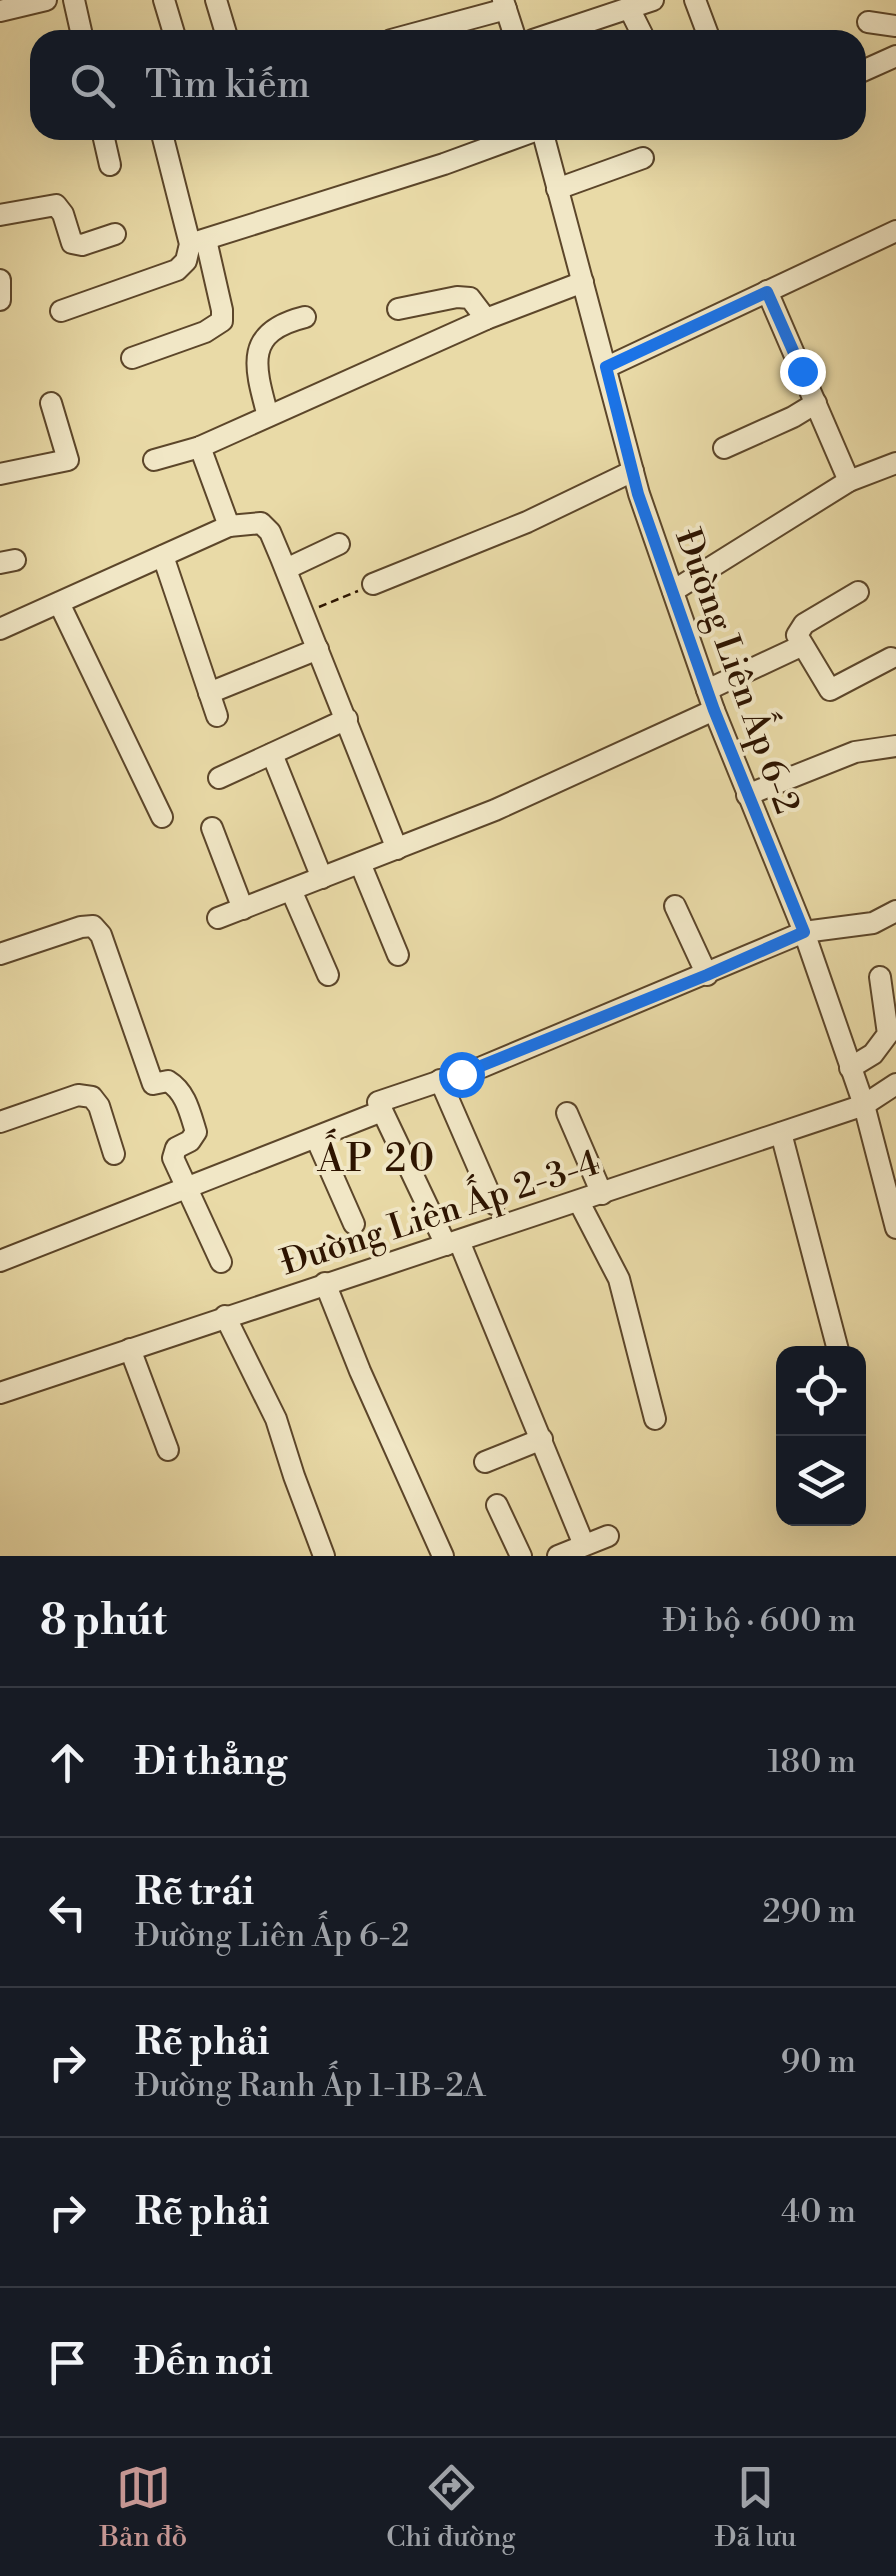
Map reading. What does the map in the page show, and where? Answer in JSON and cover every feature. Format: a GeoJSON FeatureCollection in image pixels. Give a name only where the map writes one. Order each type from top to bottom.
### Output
{"type":"FeatureCollection","features":[{"type":"Feature","properties":{"kind":"street"},"geometry":{"type":"LineString","coordinates":[[0,11],[46,0]]}},
{"type":"Feature","properties":{"kind":"street"},"geometry":{"type":"LineString","coordinates":[[74,0],[81,30]]}},
{"type":"Feature","properties":{"kind":"street"},"geometry":{"type":"LineString","coordinates":[[164,0],[173,30]]}},
{"type":"Feature","properties":{"kind":"street"},"geometry":{"type":"LineString","coordinates":[[216,0],[225,30]]}},
{"type":"Feature","properties":{"kind":"street"},"geometry":{"type":"LineString","coordinates":[[565,30],[652,0]]}},
{"type":"Feature","properties":{"kind":"street"},"geometry":{"type":"LineString","coordinates":[[695,0],[706,30]]}},
{"type":"Feature","properties":{"kind":"street"},"geometry":{"type":"LineString","coordinates":[[424,30],[505,5],[513,30]]}},
{"type":"Feature","properties":{"kind":"street"},"geometry":{"type":"LineString","coordinates":[[630,10],[640,30]]}},
{"type":"Feature","properties":{"kind":"street"},"geometry":{"type":"LineString","coordinates":[[868,22],[896,26]]}},
{"type":"Feature","properties":{"kind":"street"},"geometry":{"type":"LineString","coordinates":[[866,70],[896,56]]}},
{"type":"Feature","properties":{"kind":"street"},"geometry":{"type":"LineString","coordinates":[[104,140],[110,165]]}},
{"type":"Feature","properties":{"kind":"street"},"geometry":{"type":"LineString","coordinates":[[132,358],[205,332],[222,321],[222,310],[164,140]]}},
{"type":"Feature","properties":{"kind":"street"},"geometry":{"type":"LineString","coordinates":[[61,311],[176,270],[198,242],[512,140]]}},
{"type":"Feature","properties":{"kind":"street","name":"Đường Liên Ấp 6-2"},"geometry":{"type":"LineString","coordinates":[[543,140],[633,471],[746,795],[804,932],[864,1106],[896,1228]]}},
{"type":"Feature","properties":{"kind":"street"},"geometry":{"type":"LineString","coordinates":[[557,190],[643,158]]}},
{"type":"Feature","properties":{"kind":"street"},"geometry":{"type":"LineString","coordinates":[[0,215],[56,205],[63,212],[72,243],[82,245],[114,234]]}},
{"type":"Feature","properties":{"kind":"street"},"geometry":{"type":"LineString","coordinates":[[606,367],[896,230]]}},
{"type":"Feature","properties":{"kind":"street"},"geometry":{"type":"LineString","coordinates":[[0,280],[0,300]]}},
{"type":"Feature","properties":{"kind":"street"},"geometry":{"type":"LineString","coordinates":[[154,460],[200,446],[486,319],[583,282]]}},
{"type":"Feature","properties":{"kind":"street"},"geometry":{"type":"LineString","coordinates":[[767,292],[850,481]]}},
{"type":"Feature","properties":{"kind":"street"},"geometry":{"type":"LineString","coordinates":[[398,309],[456,297],[470,298],[486,319]]}},
{"type":"Feature","properties":{"kind":"street"},"geometry":{"type":"LineString","coordinates":[[268,416],[258,372],[262,340],[275,326],[306,317]]}},
{"type":"Feature","properties":{"kind":"street"},"geometry":{"type":"LineString","coordinates":[[0,474],[68,460],[52,403]]}},
{"type":"Feature","properties":{"kind":"street"},"geometry":{"type":"LineString","coordinates":[[724,448],[816,404]]}},
{"type":"Feature","properties":{"kind":"street"},"geometry":{"type":"LineString","coordinates":[[200,446],[229,526]]}},
{"type":"Feature","properties":{"kind":"street"},"geometry":{"type":"LineString","coordinates":[[673,592],[850,481],[896,463]]}},
{"type":"Feature","properties":{"kind":"street"},"geometry":{"type":"LineString","coordinates":[[372,584],[527,522],[633,471]]}},
{"type":"Feature","properties":{"kind":"street"},"geometry":{"type":"LineString","coordinates":[[0,628],[229,526],[261,524],[270,532],[286,569],[397,848]]}},
{"type":"Feature","properties":{"kind":"street"},"geometry":{"type":"LineString","coordinates":[[286,569],[339,544]]}},
{"type":"Feature","properties":{"kind":"street"},"geometry":{"type":"LineString","coordinates":[[163,556],[217,716]]}},
{"type":"Feature","properties":{"kind":"street"},"geometry":{"type":"LineString","coordinates":[[858,592],[804,624],[797,635],[801,646],[830,690],[892,658]]}},
{"type":"Feature","properties":{"kind":"street"},"geometry":{"type":"LineString","coordinates":[[59,603],[162,816]]}},
{"type":"Feature","properties":{"kind":"street"},"geometry":{"type":"LineString","coordinates":[[218,918],[495,810],[711,700],[801,646]]}},
{"type":"Feature","properties":{"kind":"street"},"geometry":{"type":"LineString","coordinates":[[209,693],[318,650]]}},
{"type":"Feature","properties":{"kind":"street"},"geometry":{"type":"LineString","coordinates":[[219,778],[347,720]]}},
{"type":"Feature","properties":{"kind":"street"},"geometry":{"type":"LineString","coordinates":[[746,795],[855,752],[896,746]]}},
{"type":"Feature","properties":{"kind":"street"},"geometry":{"type":"LineString","coordinates":[[272,754],[322,878]]}},
{"type":"Feature","properties":{"kind":"street"},"geometry":{"type":"LineString","coordinates":[[212,828],[243,909]]}},
{"type":"Feature","properties":{"kind":"street"},"geometry":{"type":"LineString","coordinates":[[360,863],[398,955]]}},
{"type":"Feature","properties":{"kind":"street"},"geometry":{"type":"LineString","coordinates":[[291,890],[328,976]]}},
{"type":"Feature","properties":{"kind":"street"},"geometry":{"type":"LineString","coordinates":[[675,906],[707,975]]}},
{"type":"Feature","properties":{"kind":"street"},"geometry":{"type":"LineString","coordinates":[[584,1546],[542,1439],[452,1243],[378,1102],[482,1068],[804,932],[873,924],[896,911]]}},
{"type":"Feature","properties":{"kind":"street"},"geometry":{"type":"LineString","coordinates":[[0,954],[81,927],[92,926],[101,935],[153,1084],[168,1081],[179,1088],[190,1110],[196,1132],[190,1141],[176,1148],[173,1158],[220,1262]]}},
{"type":"Feature","properties":{"kind":"street"},"geometry":{"type":"LineString","coordinates":[[850,1068],[873,1054],[888,1034],[880,977]]}},
{"type":"Feature","properties":{"kind":"street"},"geometry":{"type":"LineString","coordinates":[[440,1080],[494,1204]]}},
{"type":"Feature","properties":{"kind":"street","name":"Đường Liên Ấp 2-3-4"},"geometry":{"type":"LineString","coordinates":[[0,1393],[864,1106],[896,1084]]}},
{"type":"Feature","properties":{"kind":"street"},"geometry":{"type":"LineString","coordinates":[[0,1122],[78,1095],[92,1097],[114,1154]]}},
{"type":"Feature","properties":{"kind":"street"},"geometry":{"type":"LineString","coordinates":[[0,1261],[382,1110]]}},
{"type":"Feature","properties":{"kind":"street"},"geometry":{"type":"LineString","coordinates":[[566,1113],[602,1194]]}},
{"type":"Feature","properties":{"kind":"street"},"geometry":{"type":"LineString","coordinates":[[781,1134],[837,1346]]}},
{"type":"Feature","properties":{"kind":"street"},"geometry":{"type":"LineString","coordinates":[[316,1138],[354,1224]]}},
{"type":"Feature","properties":{"kind":"street"},"geometry":{"type":"LineString","coordinates":[[579,1202],[619,1279],[655,1419]]}},
{"type":"Feature","properties":{"kind":"street"},"geometry":{"type":"LineString","coordinates":[[325,1283],[443,1556]]}},
{"type":"Feature","properties":{"kind":"street"},"geometry":{"type":"LineString","coordinates":[[226,1316],[276,1418],[324,1556]]}},
{"type":"Feature","properties":{"kind":"street"},"geometry":{"type":"LineString","coordinates":[[130,1349],[168,1450]]}},
{"type":"Feature","properties":{"kind":"street"},"geometry":{"type":"LineString","coordinates":[[485,1462],[542,1439]]}},
{"type":"Feature","properties":{"kind":"street"},"geometry":{"type":"LineString","coordinates":[[498,1505],[521,1556]]}},
{"type":"Feature","properties":{"kind":"street"},"geometry":{"type":"LineString","coordinates":[[558,1556],[608,1536]]}},
{"type":"Feature","properties":{"kind":"path"},"geometry":{"type":"LineString","coordinates":[[304,613],[372,584]]}},
{"type":"Feature","properties":{"kind":"district","name":"ẤP 20"},"geometry":{"type":"Point","coordinates":[377,1158]}},
{"type":"Feature","properties":{"kind":"route"},"geometry":{"type":"LineString","coordinates":[[461,1074],[804,932],[746,795],[638,494],[606,367],[767,292],[802,371]]}}]}
